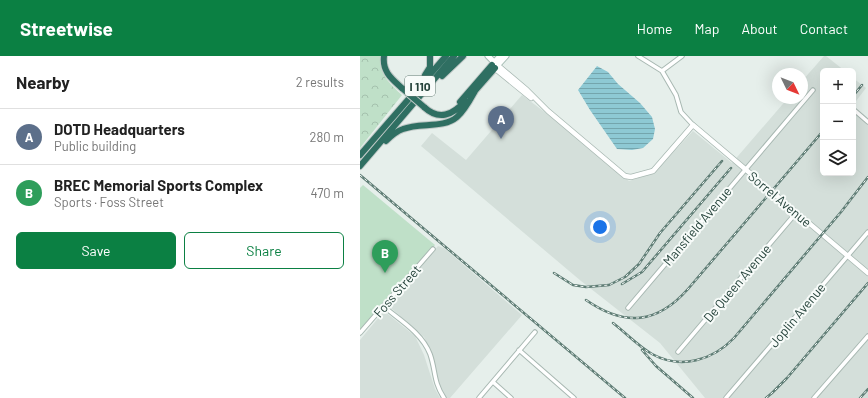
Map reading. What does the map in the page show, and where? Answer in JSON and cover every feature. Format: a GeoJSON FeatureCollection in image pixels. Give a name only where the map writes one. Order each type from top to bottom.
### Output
{"type":"FeatureCollection","features":[{"type":"Feature","properties":{"kind":"highway"},"geometry":{"type":"LineString","coordinates":[[385,56],[388,72],[425,106],[432,111],[438,112],[453,110],[495,65]]}},
{"type":"Feature","properties":{"kind":"highway"},"geometry":{"type":"LineString","coordinates":[[394,116],[412,90],[428,72],[430,56]]}},
{"type":"Feature","properties":{"kind":"highway","name":"I 110"},"geometry":{"type":"LineString","coordinates":[[360,155],[446,56]]}},
{"type":"Feature","properties":{"kind":"highway","name":"I 110"},"geometry":{"type":"LineString","coordinates":[[360,166],[454,56]]}},
{"type":"Feature","properties":{"kind":"highway"},"geometry":{"type":"LineString","coordinates":[[410,108],[463,56]]}},
{"type":"Feature","properties":{"kind":"highway"},"geometry":{"type":"LineString","coordinates":[[372,152],[402,129],[445,122],[454,119],[461,112],[495,65]]}},
{"type":"Feature","properties":{"kind":"highway"},"geometry":{"type":"LineString","coordinates":[[425,106],[429,111],[436,114],[450,114],[457,110],[475,91]]}},
{"type":"Feature","properties":{"kind":"main road"},"geometry":{"type":"LineString","coordinates":[[488,56],[495,65]]}},
{"type":"Feature","properties":{"kind":"main road"},"geometry":{"type":"LineString","coordinates":[[495,65],[500,56]]}},
{"type":"Feature","properties":{"kind":"main road"},"geometry":{"type":"LineString","coordinates":[[495,65],[506,56]]}},
{"type":"Feature","properties":{"kind":"street"},"geometry":{"type":"LineString","coordinates":[[495,65],[625,176],[628,176],[653,172],[693,125],[681,112],[676,95],[662,71],[638,56]]}},
{"type":"Feature","properties":{"kind":"street"},"geometry":{"type":"LineString","coordinates":[[662,71],[682,56]]}},
{"type":"Feature","properties":{"kind":"street","name":"Mansfield Avenue"},"geometry":{"type":"LineString","coordinates":[[628,308],[813,90]]}},
{"type":"Feature","properties":{"kind":"street"},"geometry":{"type":"LineString","coordinates":[[856,112],[868,122]]}},
{"type":"Feature","properties":{"kind":"street","name":"Sorrel Avenue"},"geometry":{"type":"LineString","coordinates":[[693,125],[868,273]]}},
{"type":"Feature","properties":{"kind":"street","name":"De Queen Avenue"},"geometry":{"type":"LineString","coordinates":[[678,352],[796,213]]}},
{"type":"Feature","properties":{"kind":"street","name":"Joplin Avenue"},"geometry":{"type":"LineString","coordinates":[[726,398],[868,232]]}},
{"type":"Feature","properties":{"kind":"street","name":"Foss Street"},"geometry":{"type":"LineString","coordinates":[[360,333],[433,249]]}},
{"type":"Feature","properties":{"kind":"street"},"geometry":{"type":"LineString","coordinates":[[384,306],[414,332],[424,344],[431,359],[435,381],[444,398]]}},
{"type":"Feature","properties":{"kind":"street"},"geometry":{"type":"LineString","coordinates":[[479,398],[535,332]]}},
{"type":"Feature","properties":{"kind":"street"},"geometry":{"type":"LineString","coordinates":[[814,398],[868,336]]}},
{"type":"Feature","properties":{"kind":"street"},"geometry":{"type":"LineString","coordinates":[[519,350],[574,398]]}},
{"type":"Feature","properties":{"kind":"street"},"geometry":{"type":"LineString","coordinates":[[492,382],[511,398]]}},
{"type":"Feature","properties":{"kind":"shaded area"},"geometry":{"type":"Polygon","coordinates":[[[824,56],[841,68],[820,68],[820,176],[856,176],[856,112],[868,122],[868,398],[705,398],[660,343],[581,281],[421,146],[432,133],[466,160],[522,95],[554,119],[629,181],[654,173],[693,131],[732,163],[783,104],[808,104],[808,74],[824,56]]]}},
{"type":"Feature","properties":{"kind":"shaded area"},"geometry":{"type":"Polygon","coordinates":[[[856,80],[866,88],[856,101],[856,80]]]}},
{"type":"Feature","properties":{"kind":"shaded area"},"geometry":{"type":"Polygon","coordinates":[[[438,246],[444,248],[522,315],[450,398],[446,398],[438,382],[430,350],[424,337],[391,308],[391,300],[438,246]]]}},
{"type":"Feature","properties":{"kind":"shaded area"},"geometry":{"type":"Polygon","coordinates":[[[384,311],[415,336],[424,355],[435,389],[440,398],[360,398],[360,340],[384,311]]]}},
{"type":"Feature","properties":{"kind":"green space"},"geometry":{"type":"Polygon","coordinates":[[[360,56],[380,56],[383,73],[390,83],[402,95],[360,148],[360,56]]]}},
{"type":"Feature","properties":{"kind":"green space"},"geometry":{"type":"Polygon","coordinates":[[[363,185],[435,245],[360,331],[360,188],[363,185]]]}},
{"type":"Feature","properties":{"kind":"water"},"geometry":{"type":"Polygon","coordinates":[[[597,66],[608,72],[618,84],[640,103],[652,117],[655,129],[653,139],[643,148],[632,150],[617,149],[578,90],[597,66]]]}},
{"type":"Feature","properties":{"kind":"railway"},"geometry":{"type":"LineString","coordinates":[[856,92],[862,85]]}},
{"type":"Feature","properties":{"kind":"railway"},"geometry":{"type":"LineString","coordinates":[[586,300],[600,309],[614,315],[627,318],[640,318],[652,315],[676,301],[688,289],[820,135]]}},
{"type":"Feature","properties":{"kind":"railway"},"geometry":{"type":"LineString","coordinates":[[554,273],[573,285],[586,287],[609,285],[625,277],[639,264],[660,233],[722,161]]}},
{"type":"Feature","properties":{"kind":"railway"},"geometry":{"type":"LineString","coordinates":[[622,284],[642,272],[731,168]]}},
{"type":"Feature","properties":{"kind":"railway"},"geometry":{"type":"LineString","coordinates":[[360,175],[625,398]]}},
{"type":"Feature","properties":{"kind":"railway"},"geometry":{"type":"LineString","coordinates":[[613,323],[647,351],[663,359],[685,362],[706,357],[716,352],[726,346],[734,338],[841,212],[868,177]]}},
{"type":"Feature","properties":{"kind":"railway"},"geometry":{"type":"LineString","coordinates":[[766,398],[787,378],[868,283]]}},
{"type":"Feature","properties":{"kind":"railway"},"geometry":{"type":"LineString","coordinates":[[642,350],[656,366],[693,398]]}},
{"type":"Feature","properties":{"kind":"railway"},"geometry":{"type":"LineString","coordinates":[[860,398],[868,389]]}},
{"type":"Feature","properties":{"kind":"place","name":"DOTD Headquarters"},"geometry":{"type":"Point","coordinates":[501,139]}},
{"type":"Feature","properties":{"kind":"place","name":"BREC Memorial Sports Complex"},"geometry":{"type":"Point","coordinates":[385,273]}}]}
